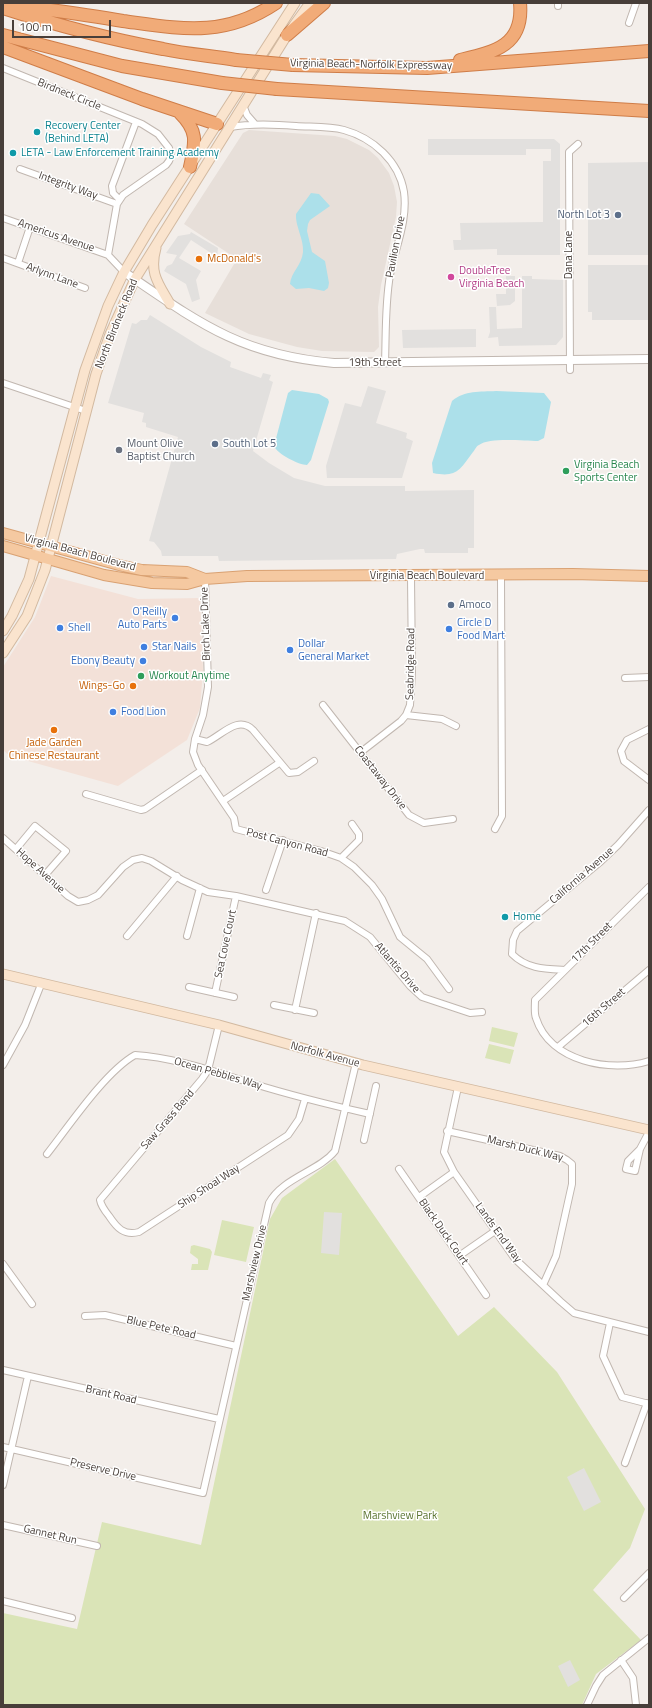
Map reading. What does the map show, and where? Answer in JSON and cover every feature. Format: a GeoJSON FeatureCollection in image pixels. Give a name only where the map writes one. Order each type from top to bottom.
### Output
{"type":"FeatureCollection","features":[{"type":"Feature","properties":{"kind":"highway"},"geometry":{"type":"LineString","coordinates":[[12,3],[169,28],[199,29],[236,23],[256,15],[276,3]]}},
{"type":"Feature","properties":{"kind":"highway"},"geometry":{"type":"LineString","coordinates":[[287,35],[324,3]]}},
{"type":"Feature","properties":{"kind":"highway"},"geometry":{"type":"LineString","coordinates":[[427,68],[489,53],[503,46],[514,35],[518,28],[520,20],[520,3]]}},
{"type":"Feature","properties":{"kind":"highway","name":"Virginia Beach-Norfolk Expressway"},"geometry":{"type":"LineString","coordinates":[[3,8],[48,22],[126,42],[165,50],[236,60],[293,65],[427,68],[649,51]]}},
{"type":"Feature","properties":{"kind":"highway"},"geometry":{"type":"LineString","coordinates":[[3,35],[122,66],[222,83],[277,89],[649,111]]}},
{"type":"Feature","properties":{"kind":"highway"},"geometry":{"type":"LineString","coordinates":[[3,48],[217,124]]}},
{"type":"Feature","properties":{"kind":"highway"},"geometry":{"type":"LineString","coordinates":[[180,112],[189,122],[195,136],[190,167]]}},
{"type":"Feature","properties":{"kind":"main road","name":"North Birdneck Road"},"geometry":{"type":"LineString","coordinates":[[3,631],[21,599],[36,556],[74,407],[94,343],[124,272],[295,3]]}},
{"type":"Feature","properties":{"kind":"main road","name":"North Birdneck Road"},"geometry":{"type":"LineString","coordinates":[[3,653],[20,628],[34,600],[48,559],[96,374],[110,334],[135,279],[287,35],[310,3]]}},
{"type":"Feature","properties":{"kind":"main road","name":"Pavilion Drive"},"geometry":{"type":"LineString","coordinates":[[217,124],[230,127]]}},
{"type":"Feature","properties":{"kind":"main road"},"geometry":{"type":"LineString","coordinates":[[158,240],[153,260],[154,273],[170,304]]}},
{"type":"Feature","properties":{"kind":"main road","name":"Virginia Beach Boulevard"},"geometry":{"type":"LineString","coordinates":[[3,533],[119,565],[142,570],[187,572],[205,578]]}},
{"type":"Feature","properties":{"kind":"main road","name":"Virginia Beach Boulevard"},"geometry":{"type":"LineString","coordinates":[[3,546],[115,577],[152,583],[188,584],[205,578],[298,576],[649,576]]}},
{"type":"Feature","properties":{"kind":"main road","name":"Norfolk Avenue"},"geometry":{"type":"LineString","coordinates":[[3,974],[219,1025],[356,1063],[649,1131]]}},
{"type":"Feature","properties":{"kind":"street"},"geometry":{"type":"LineString","coordinates":[[629,23],[636,3]]}},
{"type":"Feature","properties":{"kind":"street","name":"Birdneck Circle"},"geometry":{"type":"LineString","coordinates":[[3,68],[136,122],[158,134],[169,148],[171,156],[166,165],[118,202]]}},
{"type":"Feature","properties":{"kind":"street"},"geometry":{"type":"LineString","coordinates":[[243,105],[247,115],[254,123]]}},
{"type":"Feature","properties":{"kind":"street"},"geometry":{"type":"LineString","coordinates":[[124,272],[108,255],[118,202],[112,193],[112,186],[136,122]]}},
{"type":"Feature","properties":{"kind":"street","name":"Pavilion Drive"},"geometry":{"type":"LineString","coordinates":[[230,127],[254,123],[344,130],[369,141],[380,148],[396,169],[404,192],[403,221],[388,292],[386,363]]}},
{"type":"Feature","properties":{"kind":"street","name":"Dana Lane"},"geometry":{"type":"LineString","coordinates":[[570,370],[569,152],[578,144]]}},
{"type":"Feature","properties":{"kind":"street","name":"Integrity Way"},"geometry":{"type":"LineString","coordinates":[[20,169],[118,202]]}},
{"type":"Feature","properties":{"kind":"street","name":"Americus Avenue"},"geometry":{"type":"LineString","coordinates":[[3,218],[108,255]]}},
{"type":"Feature","properties":{"kind":"street","name":"Arlynn Lane"},"geometry":{"type":"LineString","coordinates":[[18,263],[30,227]]}},
{"type":"Feature","properties":{"kind":"street","name":"Arlynn Lane"},"geometry":{"type":"LineString","coordinates":[[3,258],[85,288]]}},
{"type":"Feature","properties":{"kind":"street","name":"19th Street"},"geometry":{"type":"LineString","coordinates":[[124,272],[170,304],[220,334],[269,353],[312,361],[386,363],[649,359]]}},
{"type":"Feature","properties":{"kind":"street"},"geometry":{"type":"LineString","coordinates":[[3,383],[86,411]]}},
{"type":"Feature","properties":{"kind":"street"},"geometry":{"type":"LineString","coordinates":[[495,829],[502,816],[501,576]]}},
{"type":"Feature","properties":{"kind":"street","name":"Seabridge Road"},"geometry":{"type":"LineString","coordinates":[[360,752],[406,715],[410,705],[412,672],[411,577]]}},
{"type":"Feature","properties":{"kind":"street","name":"Birch Lake Drive"},"geometry":{"type":"LineString","coordinates":[[195,739],[203,715],[208,687],[205,578]]}},
{"type":"Feature","properties":{"kind":"street"},"geometry":{"type":"LineString","coordinates":[[625,678],[649,677]]}},
{"type":"Feature","properties":{"kind":"street","name":"Coastaway Drive"},"geometry":{"type":"LineString","coordinates":[[323,705],[413,818],[424,823],[453,819]]}},
{"type":"Feature","properties":{"kind":"street"},"geometry":{"type":"LineString","coordinates":[[406,715],[442,719],[456,726]]}},
{"type":"Feature","properties":{"kind":"street"},"geometry":{"type":"LineString","coordinates":[[279,763],[223,801],[196,760],[194,752],[195,739],[207,742],[236,724],[246,724],[253,730],[286,771],[293,774],[301,771],[314,761]]}},
{"type":"Feature","properties":{"kind":"street"},"geometry":{"type":"LineString","coordinates":[[649,729],[627,740],[621,751],[624,761],[649,780]]}},
{"type":"Feature","properties":{"kind":"street"},"geometry":{"type":"LineString","coordinates":[[86,794],[141,810],[145,809],[202,770]]}},
{"type":"Feature","properties":{"kind":"street","name":"Post Canyon Road"},"geometry":{"type":"LineString","coordinates":[[223,801],[234,818],[236,829],[283,840],[341,858],[372,885],[382,899],[400,937],[427,960],[449,989]]}},
{"type":"Feature","properties":{"kind":"street","name":"California Avenue"},"geometry":{"type":"LineString","coordinates":[[565,970],[539,969],[519,961],[512,954],[513,940],[517,932],[600,863],[649,810]]}},
{"type":"Feature","properties":{"kind":"street"},"geometry":{"type":"LineString","coordinates":[[341,858],[359,840],[360,834],[352,824]]}},
{"type":"Feature","properties":{"kind":"street"},"geometry":{"type":"LineString","coordinates":[[16,849],[35,826],[66,851],[45,875]]}},
{"type":"Feature","properties":{"kind":"street","name":"Hope Avenue"},"geometry":{"type":"LineString","coordinates":[[3,838],[68,896],[78,902]]}},
{"type":"Feature","properties":{"kind":"street"},"geometry":{"type":"LineString","coordinates":[[266,890],[283,840]]}},
{"type":"Feature","properties":{"kind":"street","name":"Atlantis Drive"},"geometry":{"type":"LineString","coordinates":[[78,902],[88,900],[98,895],[124,867],[133,860],[142,858],[152,860],[176,876],[208,892],[236,896],[345,921],[370,936],[410,986],[422,997],[470,1013],[482,1012]]}},
{"type":"Feature","properties":{"kind":"street"},"geometry":{"type":"LineString","coordinates":[[127,936],[176,876]]}},
{"type":"Feature","properties":{"kind":"street","name":"17th Street"},"geometry":{"type":"LineString","coordinates":[[558,1047],[549,1040],[540,1028],[535,1017],[535,1000],[649,887]]}},
{"type":"Feature","properties":{"kind":"street"},"geometry":{"type":"LineString","coordinates":[[187,936],[200,888]]}},
{"type":"Feature","properties":{"kind":"street","name":"Sea Cove Court"},"geometry":{"type":"LineString","coordinates":[[215,993],[236,896]]}},
{"type":"Feature","properties":{"kind":"street"},"geometry":{"type":"LineString","coordinates":[[295,1010],[316,914]]}},
{"type":"Feature","properties":{"kind":"street","name":"16th Street"},"geometry":{"type":"LineString","coordinates":[[558,1047],[649,970]]}},
{"type":"Feature","properties":{"kind":"street"},"geometry":{"type":"LineString","coordinates":[[3,1065],[25,1025],[40,992],[42,982]]}},
{"type":"Feature","properties":{"kind":"street"},"geometry":{"type":"LineString","coordinates":[[189,987],[234,997]]}},
{"type":"Feature","properties":{"kind":"street"},"geometry":{"type":"LineString","coordinates":[[274,1005],[314,1013]]}},
{"type":"Feature","properties":{"kind":"street","name":"Saw Grass Bend"},"geometry":{"type":"LineString","coordinates":[[101,1205],[100,1200],[103,1195],[189,1095],[208,1070],[219,1025]]}},
{"type":"Feature","properties":{"kind":"street"},"geometry":{"type":"LineString","coordinates":[[558,1047],[581,1059],[607,1066],[631,1065],[649,1061]]}},
{"type":"Feature","properties":{"kind":"street","name":"Ocean Pebbles Way"},"geometry":{"type":"LineString","coordinates":[[47,1154],[101,1086],[118,1067],[135,1055],[153,1057],[208,1070],[305,1099],[370,1114]]}},
{"type":"Feature","properties":{"kind":"street","name":"Marshview Drive"},"geometry":{"type":"LineString","coordinates":[[202,1493],[269,1203],[282,1188],[333,1154],[338,1143],[356,1063]]}},
{"type":"Feature","properties":{"kind":"street"},"geometry":{"type":"LineString","coordinates":[[364,1140],[376,1086]]}},
{"type":"Feature","properties":{"kind":"street","name":"Lands End Way"},"geometry":{"type":"LineString","coordinates":[[458,1087],[444,1152],[454,1172],[515,1259],[574,1313],[649,1332]]}},
{"type":"Feature","properties":{"kind":"street","name":"Ship Shoal Way"},"geometry":{"type":"LineString","coordinates":[[101,1205],[117,1228],[128,1233],[139,1232],[288,1135],[299,1119],[305,1099]]}},
{"type":"Feature","properties":{"kind":"street","name":"Marsh Duck Way"},"geometry":{"type":"LineString","coordinates":[[448,1131],[560,1156],[572,1164],[572,1184],[556,1256],[543,1285]]}},
{"type":"Feature","properties":{"kind":"street"},"geometry":{"type":"LineString","coordinates":[[640,1149],[649,1131]]}},
{"type":"Feature","properties":{"kind":"street","name":"Black Duck Court"},"geometry":{"type":"LineString","coordinates":[[399,1169],[486,1295]]}},
{"type":"Feature","properties":{"kind":"street"},"geometry":{"type":"LineString","coordinates":[[418,1197],[454,1172]]}},
{"type":"Feature","properties":{"kind":"street"},"geometry":{"type":"LineString","coordinates":[[459,1256],[495,1231]]}},
{"type":"Feature","properties":{"kind":"street"},"geometry":{"type":"LineString","coordinates":[[3,1264],[32,1304]]}},
{"type":"Feature","properties":{"kind":"street","name":"Blue Pete Road"},"geometry":{"type":"LineString","coordinates":[[85,1316],[105,1315],[236,1346]]}},
{"type":"Feature","properties":{"kind":"street"},"geometry":{"type":"LineString","coordinates":[[610,1323],[603,1356],[622,1397],[648,1404],[625,1463]]}},
{"type":"Feature","properties":{"kind":"street","name":"Brant Road"},"geometry":{"type":"LineString","coordinates":[[3,1370],[219,1419]]}},
{"type":"Feature","properties":{"kind":"street"},"geometry":{"type":"LineString","coordinates":[[3,1485],[28,1376]]}},
{"type":"Feature","properties":{"kind":"street","name":"Preserve Drive"},"geometry":{"type":"LineString","coordinates":[[3,1447],[202,1493]]}},
{"type":"Feature","properties":{"kind":"street","name":"Gannet Run"},"geometry":{"type":"LineString","coordinates":[[3,1525],[97,1546]]}},
{"type":"Feature","properties":{"kind":"street"},"geometry":{"type":"LineString","coordinates":[[624,1598],[648,1577]]}},
{"type":"Feature","properties":{"kind":"street"},"geometry":{"type":"LineString","coordinates":[[3,1601],[72,1618]]}},
{"type":"Feature","properties":{"kind":"street"},"geometry":{"type":"LineString","coordinates":[[587,1705],[599,1681],[621,1660],[649,1638]]}},
{"type":"Feature","properties":{"kind":"street"},"geometry":{"type":"LineString","coordinates":[[621,1660],[633,1678],[636,1705]]}},
{"type":"Feature","properties":{"kind":"shaded area"},"geometry":{"type":"Polygon","coordinates":[[[249,130],[335,136],[347,139],[369,150],[378,158],[389,173],[394,186],[397,202],[396,217],[381,285],[378,307],[379,347],[374,352],[322,351],[297,347],[249,334],[205,313],[237,259],[184,224],[243,133],[249,130]]]}},
{"type":"Feature","properties":{"kind":"shaded area"},"geometry":{"type":"Polygon","coordinates":[[[428,139],[554,139],[560,144],[560,255],[497,255],[497,249],[454,250],[453,240],[461,240],[460,223],[543,222],[543,161],[551,161],[551,149],[526,149],[526,155],[428,155],[428,139]]]}},
{"type":"Feature","properties":{"kind":"shaded area","name":"North Lot 3"},"geometry":{"type":"Polygon","coordinates":[[[649,162],[649,255],[588,255],[588,163],[649,162]]]}},
{"type":"Feature","properties":{"kind":"shaded area"},"geometry":{"type":"Polygon","coordinates":[[[191,232],[218,248],[217,257],[191,240],[179,258],[201,271],[196,280],[200,299],[192,302],[186,284],[164,271],[167,266],[172,264],[177,255],[166,253],[178,236],[190,234],[191,232]]]}},
{"type":"Feature","properties":{"kind":"shaded area"},"geometry":{"type":"Polygon","coordinates":[[[588,265],[649,265],[649,320],[592,320],[592,312],[588,312],[588,265]]]}},
{"type":"Feature","properties":{"kind":"shaded area"},"geometry":{"type":"Polygon","coordinates":[[[506,276],[515,276],[515,301],[510,305],[497,306],[496,294],[506,294],[506,276]]]}},
{"type":"Feature","properties":{"kind":"shaded area"},"geometry":{"type":"Polygon","coordinates":[[[522,276],[532,276],[532,279],[563,280],[563,337],[556,345],[499,346],[498,337],[488,338],[490,332],[489,307],[496,307],[497,329],[522,328],[522,276]]]}},
{"type":"Feature","properties":{"kind":"shaded area","name":"South Lot 5"},"geometry":{"type":"Polygon","coordinates":[[[150,315],[201,347],[231,362],[230,367],[261,378],[263,373],[271,375],[269,380],[273,382],[253,451],[269,463],[294,478],[325,486],[405,486],[405,491],[474,490],[474,548],[468,548],[468,553],[425,553],[424,549],[420,549],[397,554],[396,559],[219,561],[218,556],[162,556],[161,551],[154,542],[149,541],[178,437],[146,427],[146,423],[142,422],[144,413],[108,403],[132,323],[136,324],[141,320],[147,320],[150,315]]]}},
{"type":"Feature","properties":{"kind":"shaded area"},"geometry":{"type":"Polygon","coordinates":[[[476,329],[476,347],[403,348],[402,330],[476,329]]]}},
{"type":"Feature","properties":{"kind":"shaded area"},"geometry":{"type":"Polygon","coordinates":[[[368,386],[386,391],[376,423],[407,433],[406,438],[413,441],[402,478],[327,478],[326,466],[345,403],[361,407],[368,386]]]}},
{"type":"Feature","properties":{"kind":"shaded area"},"geometry":{"type":"Polygon","coordinates":[[[51,576],[138,599],[200,598],[203,671],[200,708],[187,740],[118,786],[10,756],[3,750],[3,667],[35,617],[51,576]]]}},
{"type":"Feature","properties":{"kind":"shaded area"},"geometry":{"type":"Polygon","coordinates":[[[324,1212],[342,1213],[339,1255],[321,1253],[324,1212]]]}},
{"type":"Feature","properties":{"kind":"shaded area"},"geometry":{"type":"Polygon","coordinates":[[[584,1468],[601,1502],[584,1511],[567,1477],[584,1468]]]}},
{"type":"Feature","properties":{"kind":"shaded area"},"geometry":{"type":"Polygon","coordinates":[[[570,1660],[580,1680],[568,1687],[558,1666],[570,1660]]]}},
{"type":"Feature","properties":{"kind":"green space"},"geometry":{"type":"Polygon","coordinates":[[[492,1027],[518,1033],[514,1047],[489,1041],[492,1027]]]}},
{"type":"Feature","properties":{"kind":"green space"},"geometry":{"type":"Polygon","coordinates":[[[489,1044],[514,1050],[510,1064],[485,1058],[489,1044]]]}},
{"type":"Feature","properties":{"kind":"green space","name":"Marshview Park"},"geometry":{"type":"Polygon","coordinates":[[[335,1159],[458,1336],[494,1307],[557,1372],[645,1509],[630,1548],[593,1590],[641,1640],[596,1674],[582,1705],[3,1705],[3,1613],[77,1629],[102,1522],[201,1545],[270,1219],[282,1198],[335,1159]]]}},
{"type":"Feature","properties":{"kind":"green space"},"geometry":{"type":"Polygon","coordinates":[[[222,1220],[254,1227],[246,1262],[214,1255],[222,1220]]]}},
{"type":"Feature","properties":{"kind":"green space"},"geometry":{"type":"Polygon","coordinates":[[[194,1245],[210,1249],[212,1252],[208,1270],[191,1270],[192,1264],[198,1264],[198,1259],[190,1253],[191,1246],[194,1245]]]}},
{"type":"Feature","properties":{"kind":"water"},"geometry":{"type":"Polygon","coordinates":[[[311,193],[319,194],[330,206],[310,220],[307,231],[312,252],[325,261],[329,283],[328,288],[324,291],[309,288],[296,289],[290,284],[292,276],[301,261],[303,252],[296,214],[311,193]]]}},
{"type":"Feature","properties":{"kind":"water"},"geometry":{"type":"Polygon","coordinates":[[[292,390],[319,394],[328,399],[329,402],[311,460],[307,465],[303,465],[289,458],[279,452],[274,446],[288,393],[292,390]]]}},
{"type":"Feature","properties":{"kind":"water"},"geometry":{"type":"Polygon","coordinates":[[[496,391],[544,393],[551,402],[544,438],[538,441],[490,441],[477,446],[461,468],[457,471],[447,474],[433,473],[432,463],[452,401],[467,393],[496,391]]]}},
{"type":"Feature","properties":{"kind":"place","name":"Recovery Center (Behind LETA)"},"geometry":{"type":"Point","coordinates":[37,132]}},
{"type":"Feature","properties":{"kind":"place","name":"LETA - Law Enforcement Training Academy"},"geometry":{"type":"Point","coordinates":[13,153]}},
{"type":"Feature","properties":{"kind":"place","name":"North Lot 3"},"geometry":{"type":"Point","coordinates":[618,215]}},
{"type":"Feature","properties":{"kind":"place","name":"McDonald's"},"geometry":{"type":"Point","coordinates":[199,259]}},
{"type":"Feature","properties":{"kind":"place","name":"DoubleTree Virginia Beach"},"geometry":{"type":"Point","coordinates":[451,277]}},
{"type":"Feature","properties":{"kind":"place","name":"South Lot 5"},"geometry":{"type":"Point","coordinates":[215,444]}},
{"type":"Feature","properties":{"kind":"place","name":"Mount Olive Baptist Church"},"geometry":{"type":"Point","coordinates":[119,450]}},
{"type":"Feature","properties":{"kind":"place","name":"Virginia Beach Sports Center"},"geometry":{"type":"Point","coordinates":[566,471]}},
{"type":"Feature","properties":{"kind":"place","name":"Amoco"},"geometry":{"type":"Point","coordinates":[451,605]}},
{"type":"Feature","properties":{"kind":"place","name":"O'Reilly Auto Parts"},"geometry":{"type":"Point","coordinates":[175,618]}},
{"type":"Feature","properties":{"kind":"place","name":"Shell"},"geometry":{"type":"Point","coordinates":[60,628]}},
{"type":"Feature","properties":{"kind":"place","name":"Circle D Food Mart"},"geometry":{"type":"Point","coordinates":[449,629]}},
{"type":"Feature","properties":{"kind":"place","name":"Star Nails"},"geometry":{"type":"Point","coordinates":[144,647]}},
{"type":"Feature","properties":{"kind":"place","name":"Dollar General Market"},"geometry":{"type":"Point","coordinates":[290,650]}},
{"type":"Feature","properties":{"kind":"place","name":"Ebony Beauty"},"geometry":{"type":"Point","coordinates":[143,661]}},
{"type":"Feature","properties":{"kind":"place","name":"Workout Anytime"},"geometry":{"type":"Point","coordinates":[141,676]}},
{"type":"Feature","properties":{"kind":"place","name":"Wings-Go"},"geometry":{"type":"Point","coordinates":[133,686]}},
{"type":"Feature","properties":{"kind":"place","name":"Food Lion"},"geometry":{"type":"Point","coordinates":[113,712]}},
{"type":"Feature","properties":{"kind":"place","name":"Jade Garden Chinese Restaurant"},"geometry":{"type":"Point","coordinates":[54,730]}},
{"type":"Feature","properties":{"kind":"place","name":"Home"},"geometry":{"type":"Point","coordinates":[505,917]}}]}
